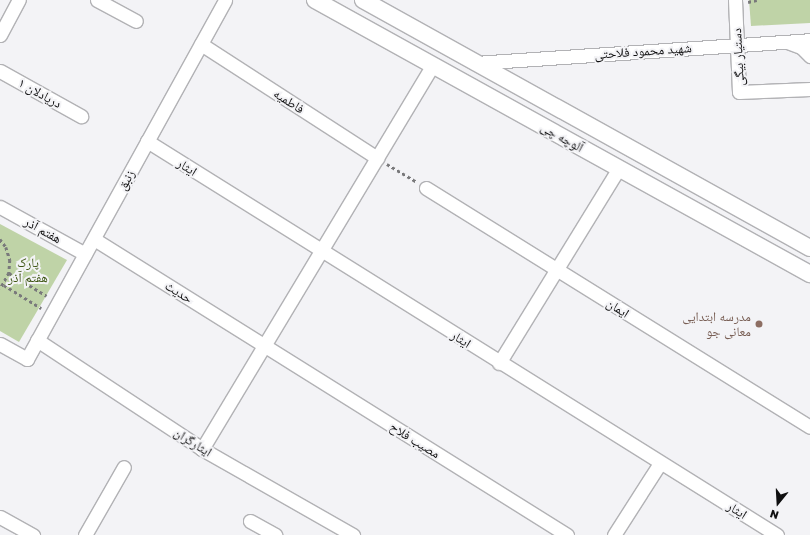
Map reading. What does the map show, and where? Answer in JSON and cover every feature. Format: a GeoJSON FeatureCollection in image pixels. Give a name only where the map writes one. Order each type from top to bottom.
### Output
{"type":"FeatureCollection","features":[{"type":"Feature","properties":{"kind":"street"},"geometry":{"type":"LineString","coordinates":[[0,35],[19,0]]}},
{"type":"Feature","properties":{"kind":"street"},"geometry":{"type":"LineString","coordinates":[[97,0],[136,21]]}},
{"type":"Feature","properties":{"kind":"street","name":"زنبق"},"geometry":{"type":"LineString","coordinates":[[0,344],[27,359],[225,0]]}},
{"type":"Feature","properties":{"kind":"street","name":"آلوچه چی"},"geometry":{"type":"LineString","coordinates":[[315,0],[810,274]]}},
{"type":"Feature","properties":{"kind":"street","name":"آلوچه چی"},"geometry":{"type":"LineString","coordinates":[[362,0],[810,248]]}},
{"type":"Feature","properties":{"kind":"street","name":"دستیار بیگی"},"geometry":{"type":"LineString","coordinates":[[735,0],[739,92],[810,89]]}},
{"type":"Feature","properties":{"kind":"street"},"geometry":{"type":"LineString","coordinates":[[388,41],[399,21]]}},
{"type":"Feature","properties":{"kind":"street","name":"شهید محمود فلاحتی"},"geometry":{"type":"LineString","coordinates":[[475,63],[810,40]]}},
{"type":"Feature","properties":{"kind":"street"},"geometry":{"type":"LineString","coordinates":[[786,41],[801,47],[810,56]]}},
{"type":"Feature","properties":{"kind":"street","name":"فاطمیه"},"geometry":{"type":"LineString","coordinates":[[201,44],[377,158]]}},
{"type":"Feature","properties":{"kind":"street"},"geometry":{"type":"LineString","coordinates":[[202,449],[433,65]]}},
{"type":"Feature","properties":{"kind":"street","name":"دریادلان ۱"},"geometry":{"type":"LineString","coordinates":[[0,71],[81,116]]}},
{"type":"Feature","properties":{"kind":"street","name":"ایثار"},"geometry":{"type":"LineString","coordinates":[[147,141],[321,252],[777,535]]}},
{"type":"Feature","properties":{"kind":"street"},"geometry":{"type":"LineString","coordinates":[[499,363],[619,168]]}},
{"type":"Feature","properties":{"kind":"street","name":"ایمان"},"geometry":{"type":"LineString","coordinates":[[426,188],[810,427]]}},
{"type":"Feature","properties":{"kind":"street","name":"هفتم آذر"},"geometry":{"type":"LineString","coordinates":[[0,207],[85,254]]}},
{"type":"Feature","properties":{"kind":"street","name":"حدیث"},"geometry":{"type":"LineString","coordinates":[[94,239],[264,346]]}},
{"type":"Feature","properties":{"kind":"street","name":"ایثارگران"},"geometry":{"type":"LineString","coordinates":[[38,340],[202,449],[353,535]]}},
{"type":"Feature","properties":{"kind":"street","name":"مصیب فلاح"},"geometry":{"type":"LineString","coordinates":[[264,346],[567,535]]}},
{"type":"Feature","properties":{"kind":"street"},"geometry":{"type":"LineString","coordinates":[[614,535],[660,463]]}},
{"type":"Feature","properties":{"kind":"street"},"geometry":{"type":"LineString","coordinates":[[85,535],[124,467]]}},
{"type":"Feature","properties":{"kind":"street"},"geometry":{"type":"LineString","coordinates":[[0,517],[33,535]]}},
{"type":"Feature","properties":{"kind":"street"},"geometry":{"type":"LineString","coordinates":[[250,521],[275,535]]}},
{"type":"Feature","properties":{"kind":"path"},"geometry":{"type":"LineString","coordinates":[[377,158],[426,188]]}},
{"type":"Feature","properties":{"kind":"path"},"geometry":{"type":"LineString","coordinates":[[0,239],[6,247],[10,260],[9,273],[4,285],[0,289]]}},
{"type":"Feature","properties":{"kind":"path"},"geometry":{"type":"LineString","coordinates":[[9,273],[55,308]]}},
{"type":"Feature","properties":{"kind":"path"},"geometry":{"type":"LineString","coordinates":[[4,285],[55,308]]}},
{"type":"Feature","properties":{"kind":"green space"},"geometry":{"type":"Polygon","coordinates":[[[749,0],[810,0],[810,23],[751,26],[749,0]]]}},
{"type":"Feature","properties":{"kind":"green space","name":"پارک هفتم آذر"},"geometry":{"type":"Polygon","coordinates":[[[0,224],[67,260],[19,342],[0,331],[0,224]]]}},
{"type":"Feature","properties":{"kind":"place","name":"مدرسه ابتدایی معانی جو"},"geometry":{"type":"Point","coordinates":[759,324]}}]}
